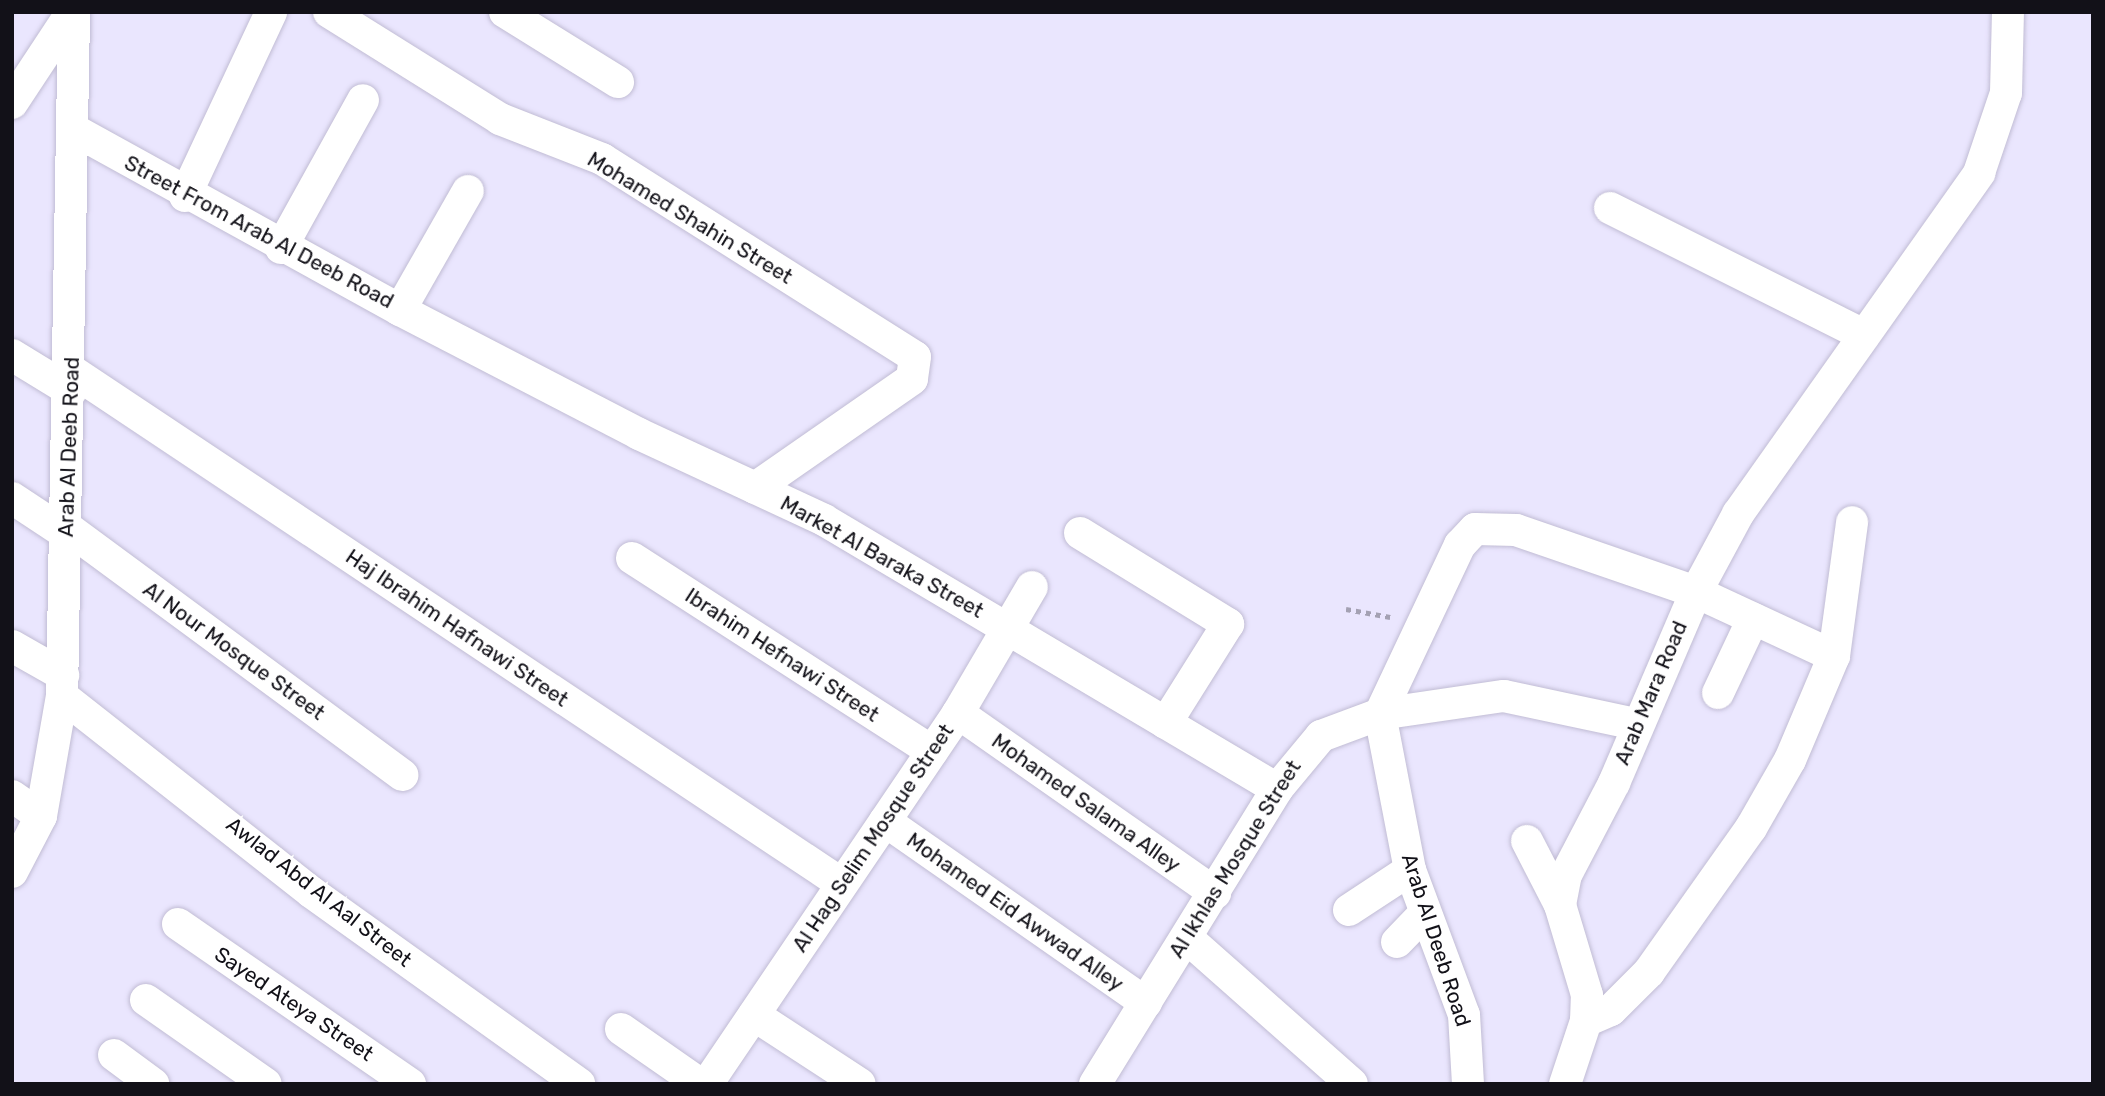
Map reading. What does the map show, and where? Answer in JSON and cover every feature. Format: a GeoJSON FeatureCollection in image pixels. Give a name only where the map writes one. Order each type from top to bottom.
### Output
{"type":"FeatureCollection","features":[{"type":"Feature","properties":{"kind":"street"},"geometry":{"type":"LineString","coordinates":[[16,86],[73,12]]}},
{"type":"Feature","properties":{"kind":"street","name":"Arab Al Deeb Road"},"geometry":{"type":"LineString","coordinates":[[12,872],[41,816],[63,685],[72,381],[73,12]]}},
{"type":"Feature","properties":{"kind":"street"},"geometry":{"type":"LineString","coordinates":[[185,196],[271,12]]}},
{"type":"Feature","properties":{"kind":"street","name":"Mohamed Shahin Street"},"geometry":{"type":"LineString","coordinates":[[329,12],[500,119],[601,159],[915,357],[912,379],[755,488]]}},
{"type":"Feature","properties":{"kind":"street"},"geometry":{"type":"LineString","coordinates":[[505,12],[618,82]]}},
{"type":"Feature","properties":{"kind":"street","name":"Arab Mara Road"},"geometry":{"type":"LineString","coordinates":[[1560,905],[1566,876],[1696,592],[1738,514],[1992,148],[2006,93],[2008,12]]}},
{"type":"Feature","properties":{"kind":"street"},"geometry":{"type":"LineString","coordinates":[[281,247],[363,100]]}},
{"type":"Feature","properties":{"kind":"street","name":"Street From Arab Al Deeb Road"},"geometry":{"type":"LineString","coordinates":[[74,130],[185,196],[400,310],[468,191]]}},
{"type":"Feature","properties":{"kind":"street"},"geometry":{"type":"LineString","coordinates":[[1610,208],[1864,335]]}},
{"type":"Feature","properties":{"kind":"street","name":"Market Al Baraka Street"},"geometry":{"type":"LineString","coordinates":[[400,310],[824,520],[1277,789]]}},
{"type":"Feature","properties":{"kind":"street","name":"Haj Ibrahim Hafnawi Street"},"geometry":{"type":"LineString","coordinates":[[12,355],[72,381],[842,884]]}},
{"type":"Feature","properties":{"kind":"street","name":"Al Nour Mosque Street"},"geometry":{"type":"LineString","coordinates":[[12,498],[66,530],[402,775]]}},
{"type":"Feature","properties":{"kind":"street"},"geometry":{"type":"LineString","coordinates":[[1586,1021],[1635,989],[1751,828],[1816,706],[1834,656],[1852,522]]}},
{"type":"Feature","properties":{"kind":"street"},"geometry":{"type":"LineString","coordinates":[[1380,714],[1460,545],[1475,529],[1516,530],[1696,592],[1834,656]]}},
{"type":"Feature","properties":{"kind":"street"},"geometry":{"type":"LineString","coordinates":[[1080,533],[1228,624],[1166,723]]}},
{"type":"Feature","properties":{"kind":"street","name":"Ibrahim Hefnawi Street"},"geometry":{"type":"LineString","coordinates":[[632,558],[932,751]]}},
{"type":"Feature","properties":{"kind":"street","name":"Al Hag Selim Mosque Street"},"geometry":{"type":"LineString","coordinates":[[707,1084],[958,713],[1032,587]]}},
{"type":"Feature","properties":{"kind":"street"},"geometry":{"type":"LineString","coordinates":[[1718,693],[1753,619]]}},
{"type":"Feature","properties":{"kind":"street","name":"Awlad Abd Al Aal Street"},"geometry":{"type":"LineString","coordinates":[[12,646],[312,891],[579,1084]]}},
{"type":"Feature","properties":{"kind":"street","name":"Al Ikhlas Mosque Street"},"geometry":{"type":"LineString","coordinates":[[1095,1084],[1277,789],[1321,736],[1380,714],[1504,696],[1636,724]]}},
{"type":"Feature","properties":{"kind":"street","name":"Mohamed Salama Alley"},"geometry":{"type":"LineString","coordinates":[[958,713],[1215,893]]}},
{"type":"Feature","properties":{"kind":"street","name":"Arab Al Deeb Road"},"geometry":{"type":"LineString","coordinates":[[1380,714],[1409,870],[1423,915],[1464,1014],[1468,1084]]}},
{"type":"Feature","properties":{"kind":"street"},"geometry":{"type":"LineString","coordinates":[[12,796],[41,816]]}},
{"type":"Feature","properties":{"kind":"street","name":"Mohamed Eid Awwad Alley"},"geometry":{"type":"LineString","coordinates":[[885,821],[1146,1003]]}},
{"type":"Feature","properties":{"kind":"street"},"geometry":{"type":"LineString","coordinates":[[1527,841],[1560,905],[1583,968],[1586,1021],[1566,1083]]}},
{"type":"Feature","properties":{"kind":"street"},"geometry":{"type":"LineString","coordinates":[[1349,910],[1409,870]]}},
{"type":"Feature","properties":{"kind":"street"},"geometry":{"type":"LineString","coordinates":[[1396,942],[1423,915]]}},
{"type":"Feature","properties":{"kind":"street","name":"Sayed Ateya Street"},"geometry":{"type":"LineString","coordinates":[[178,925],[410,1084]]}},
{"type":"Feature","properties":{"kind":"street"},"geometry":{"type":"LineString","coordinates":[[1187,937],[1352,1084]]}},
{"type":"Feature","properties":{"kind":"street"},"geometry":{"type":"LineString","coordinates":[[146,1000],[266,1084]]}},
{"type":"Feature","properties":{"kind":"street"},"geometry":{"type":"LineString","coordinates":[[754,1016],[860,1084]]}},
{"type":"Feature","properties":{"kind":"street"},"geometry":{"type":"LineString","coordinates":[[621,1029],[700,1084]]}},
{"type":"Feature","properties":{"kind":"street"},"geometry":{"type":"LineString","coordinates":[[114,1055],[153,1084]]}},
{"type":"Feature","properties":{"kind":"path"},"geometry":{"type":"LineString","coordinates":[[1346,609],[1422,623]]}}]}
